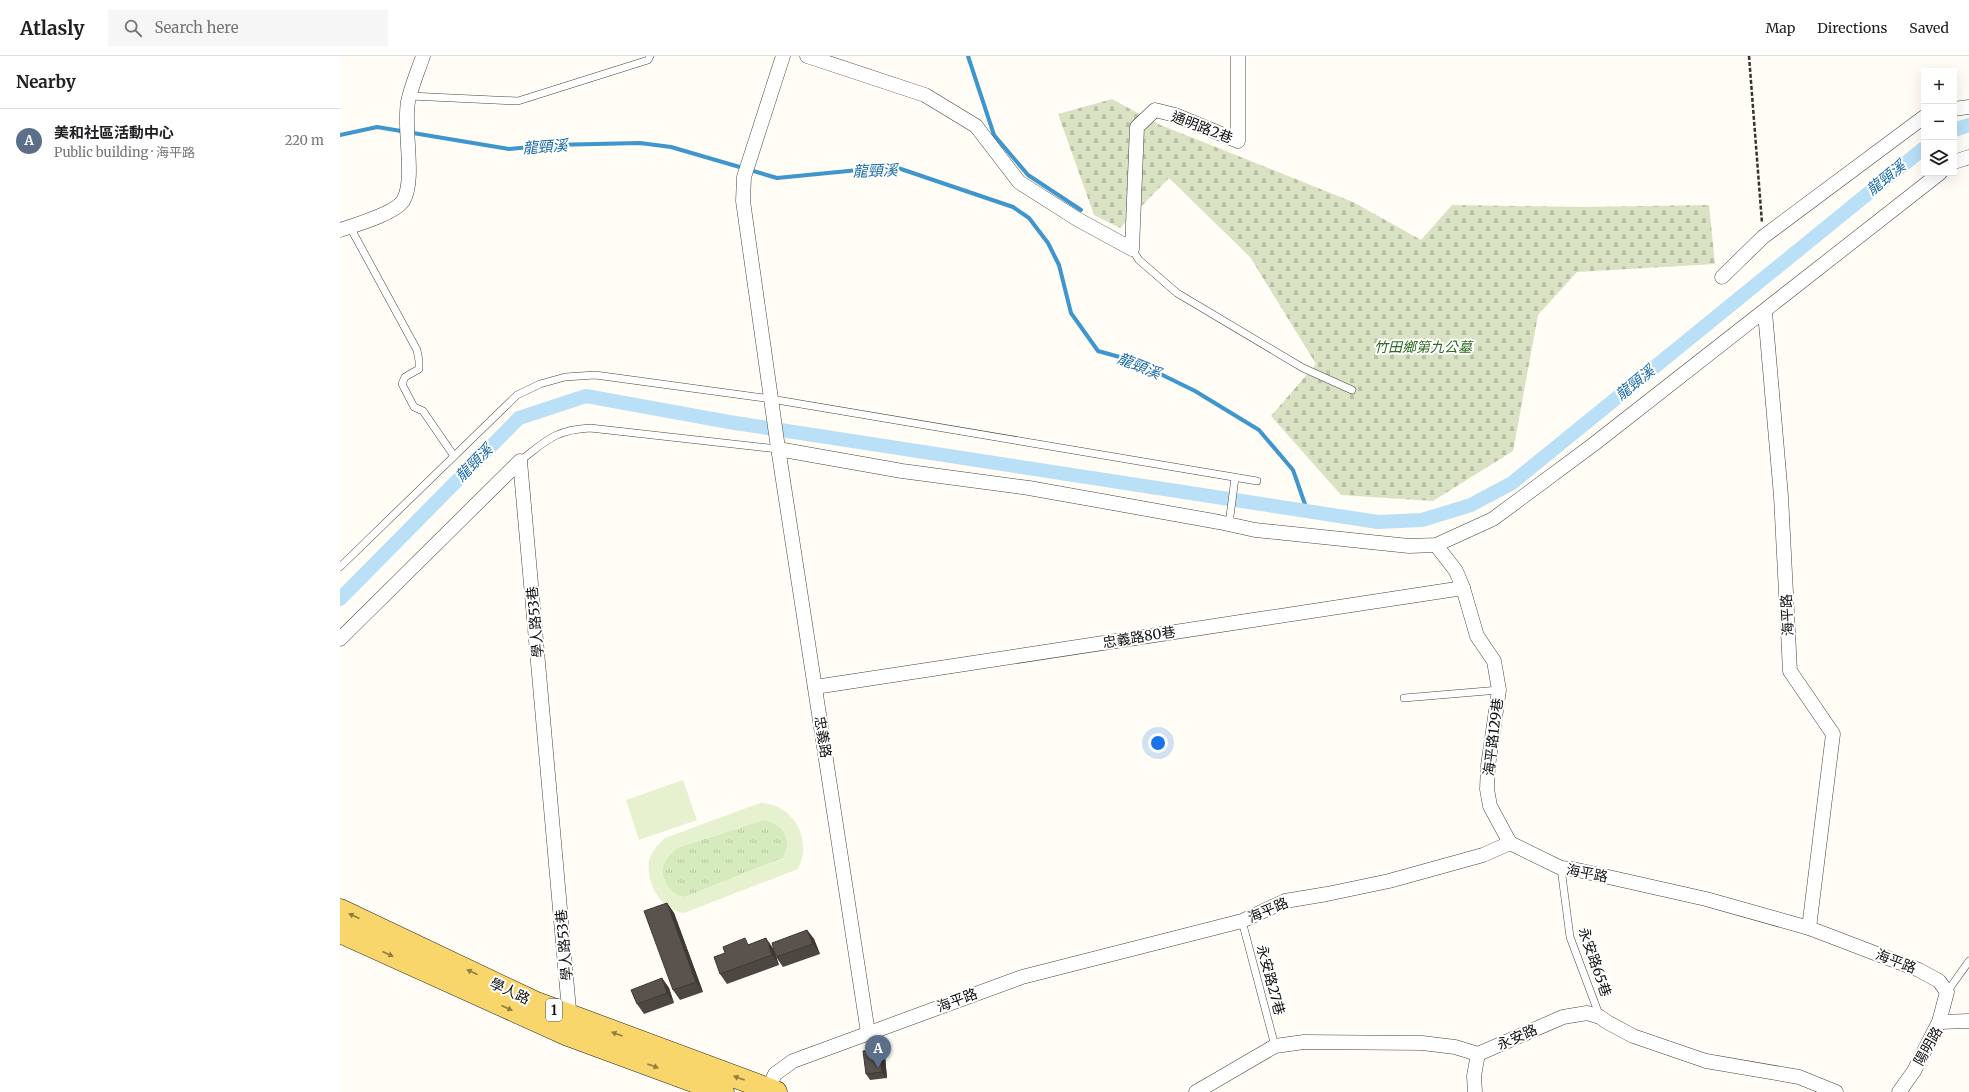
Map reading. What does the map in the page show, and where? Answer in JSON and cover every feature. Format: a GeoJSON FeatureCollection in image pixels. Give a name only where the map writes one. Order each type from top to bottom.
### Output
{"type":"FeatureCollection","features":[{"type":"Feature","properties":{"kind":"main road","name":"學人路"},"geometry":{"type":"LineString","coordinates":[[340,910],[534,1002],[569,1026],[770,1091]]}},
{"type":"Feature","properties":{"kind":"main road","name":"學人路"},"geometry":{"type":"LineString","coordinates":[[340,932],[569,1026],[723,1092]]}},
{"type":"Feature","properties":{"kind":"street"},"geometry":{"type":"LineString","coordinates":[[345,228],[385,214],[402,202],[410,186],[407,153],[408,102],[423,56]]}},
{"type":"Feature","properties":{"kind":"street","name":"忠義路"},"geometry":{"type":"LineString","coordinates":[[783,56],[744,177],[743,201],[777,445],[868,1033]]}},
{"type":"Feature","properties":{"kind":"street"},"geometry":{"type":"LineString","coordinates":[[807,56],[925,95],[976,126],[1019,182],[1077,219],[1132,249]]}},
{"type":"Feature","properties":{"kind":"street","name":"通明路2巷"},"geometry":{"type":"LineString","coordinates":[[1132,249],[1137,128],[1155,110],[1175,115],[1238,141],[1238,56]]}},
{"type":"Feature","properties":{"kind":"street"},"geometry":{"type":"LineString","coordinates":[[1957,109],[1969,107]]}},
{"type":"Feature","properties":{"kind":"street"},"geometry":{"type":"LineString","coordinates":[[1722,277],[1762,237],[1921,119]]}},
{"type":"Feature","properties":{"kind":"street"},"geometry":{"type":"LineString","coordinates":[[1957,161],[1969,157]]}},
{"type":"Feature","properties":{"kind":"street"},"geometry":{"type":"LineString","coordinates":[[777,445],[902,471],[1029,488],[1255,530],[1409,546],[1436,544],[1493,519],[1594,444],[1765,312],[1936,176]]}},
{"type":"Feature","properties":{"kind":"street","name":"海平路"},"geometry":{"type":"LineString","coordinates":[[1765,312],[1781,496],[1790,671],[1833,734],[1809,928]]}},
{"type":"Feature","properties":{"kind":"street"},"geometry":{"type":"LineString","coordinates":[[340,639],[520,461]]}},
{"type":"Feature","properties":{"kind":"street","name":"學人路53巷"},"geometry":{"type":"LineString","coordinates":[[520,461],[569,1026]]}},
{"type":"Feature","properties":{"kind":"street","name":"海平路129巷"},"geometry":{"type":"LineString","coordinates":[[1436,544],[1456,571],[1463,588],[1476,636],[1494,661],[1499,690],[1488,766],[1487,788],[1490,806],[1510,843]]}},
{"type":"Feature","properties":{"kind":"street","name":"忠義路80巷"},"geometry":{"type":"LineString","coordinates":[[815,687],[1463,588]]}},
{"type":"Feature","properties":{"kind":"street","name":"海平路"},"geometry":{"type":"LineString","coordinates":[[770,1091],[775,1074],[793,1061],[1022,977],[1242,921],[1284,901],[1389,881],[1483,855],[1510,843],[1561,868],[1573,869],[1706,900],[1809,928],[1919,970],[1939,981],[1947,992]]}},
{"type":"Feature","properties":{"kind":"street"},"geometry":{"type":"LineString","coordinates":[[1939,1022],[1947,992]]}},
{"type":"Feature","properties":{"kind":"street","name":"永安路"},"geometry":{"type":"LineString","coordinates":[[1478,1054],[1563,1016],[1586,1013],[1600,1017],[1633,1036],[1706,1061],[1799,1077],[1836,1092]]}},
{"type":"Feature","properties":{"kind":"street","name":"陽明路"},"geometry":{"type":"LineString","coordinates":[[1899,1092],[1914,1071],[1939,1022],[1969,1021]]}},
{"type":"Feature","properties":{"kind":"street"},"geometry":{"type":"LineString","coordinates":[[1196,1092],[1275,1046],[1304,1042],[1422,1043],[1455,1047],[1478,1054],[1474,1076],[1474,1092]]}},
{"type":"Feature","properties":{"kind":"lane"},"geometry":{"type":"LineString","coordinates":[[410,96],[518,101],[648,60],[650,56]]}},
{"type":"Feature","properties":{"kind":"lane"},"geometry":{"type":"LineString","coordinates":[[345,228],[417,350],[419,369],[406,377],[402,384],[414,406],[423,411],[454,456]]}},
{"type":"Feature","properties":{"kind":"lane"},"geometry":{"type":"LineString","coordinates":[[1132,249],[1139,260],[1177,292],[1303,368],[1352,390]]}},
{"type":"Feature","properties":{"kind":"lane"},"geometry":{"type":"LineString","coordinates":[[340,567],[517,395],[540,384],[565,377],[595,375],[1257,481]]}},
{"type":"Feature","properties":{"kind":"lane"},"geometry":{"type":"LineString","coordinates":[[520,461],[554,434],[575,429],[590,428],[777,445]]}},
{"type":"Feature","properties":{"kind":"lane"},"geometry":{"type":"LineString","coordinates":[[1229,524],[1235,478]]}},
{"type":"Feature","properties":{"kind":"lane"},"geometry":{"type":"LineString","coordinates":[[1404,698],[1499,690]]}},
{"type":"Feature","properties":{"kind":"lane","name":"永安路65巷"},"geometry":{"type":"LineString","coordinates":[[1561,868],[1570,937],[1600,1017]]}},
{"type":"Feature","properties":{"kind":"lane","name":"永安路27巷"},"geometry":{"type":"LineString","coordinates":[[1242,921],[1275,1046]]}},
{"type":"Feature","properties":{"kind":"lane"},"geometry":{"type":"LineString","coordinates":[[1947,992],[1969,961]]}},
{"type":"Feature","properties":{"kind":"path"},"geometry":{"type":"LineString","coordinates":[[1749,56],[1762,237]]}},
{"type":"Feature","properties":{"kind":"green space","name":"竹田鄉第九公墓"},"geometry":{"type":"Polygon","coordinates":[[[1112,99],[1158,124],[1353,202],[1421,240],[1452,205],[1581,207],[1709,205],[1715,264],[1577,272],[1538,315],[1513,451],[1433,501],[1341,495],[1271,416],[1316,364],[1250,257],[1169,178],[1120,228],[1094,215],[1058,114],[1112,99]]]}},
{"type":"Feature","properties":{"kind":"green space"},"geometry":{"type":"Polygon","coordinates":[[[683,780],[697,820],[639,840],[626,800],[683,780]]]}},
{"type":"Feature","properties":{"kind":"green space"},"geometry":{"type":"Polygon","coordinates":[[[760,803],[772,805],[791,817],[802,836],[802,858],[798,869],[684,913],[675,911],[668,907],[656,894],[652,886],[649,869],[650,857],[665,838],[760,803]],[[763,820],[677,848],[666,859],[663,866],[663,875],[666,885],[678,896],[685,897],[783,858],[787,845],[785,833],[770,822],[763,820]]]}},
{"type":"Feature","properties":{"kind":"green space"},"geometry":{"type":"Polygon","coordinates":[[[763,820],[776,825],[785,833],[787,845],[783,858],[685,897],[678,896],[666,885],[663,875],[663,866],[666,859],[677,848],[763,820]]]}},
{"type":"Feature","properties":{"kind":"building"},"geometry":{"type":"Polygon","coordinates":[[[667,903],[696,982],[673,990],[644,911],[667,903]]]}},
{"type":"Feature","properties":{"kind":"building"},"geometry":{"type":"Polygon","coordinates":[[[807,930],[813,944],[776,957],[772,943],[807,930]]]}},
{"type":"Feature","properties":{"kind":"building"},"geometry":{"type":"Polygon","coordinates":[[[745,938],[748,945],[766,938],[772,955],[720,974],[714,957],[725,953],[723,947],[745,938]]]}},
{"type":"Feature","properties":{"kind":"building"},"geometry":{"type":"Polygon","coordinates":[[[662,978],[667,993],[637,1004],[631,990],[662,978]]]}},
{"type":"Feature","properties":{"kind":"building"},"geometry":{"type":"Polygon","coordinates":[[[880,1049],[882,1072],[866,1074],[863,1051],[880,1049]]]}},
{"type":"Feature","properties":{"kind":"waterway"},"geometry":{"type":"LineString","coordinates":[[968,56],[994,135],[1028,175],[1081,210]]}},
{"type":"Feature","properties":{"kind":"waterway","name":"龍頸溪"},"geometry":{"type":"LineString","coordinates":[[1957,129],[1969,125]]}},
{"type":"Feature","properties":{"kind":"waterway","name":"龍頸溪"},"geometry":{"type":"LineString","coordinates":[[340,135],[377,127],[509,149],[551,145],[640,143],[671,147],[777,178],[879,168],[898,168],[1013,207],[1029,218],[1048,243],[1059,265],[1071,313],[1098,351],[1134,361],[1195,391],[1259,430],[1293,470],[1307,510]]}},
{"type":"Feature","properties":{"kind":"waterway","name":"龍頸溪"},"geometry":{"type":"LineString","coordinates":[[340,599],[519,418],[586,396],[729,422],[1378,522],[1422,520],[1471,505],[1512,483],[1921,150]]}},
{"type":"Feature","properties":{"kind":"place","name":"美和社區活動中心"},"geometry":{"type":"Point","coordinates":[878,1068]}}]}
